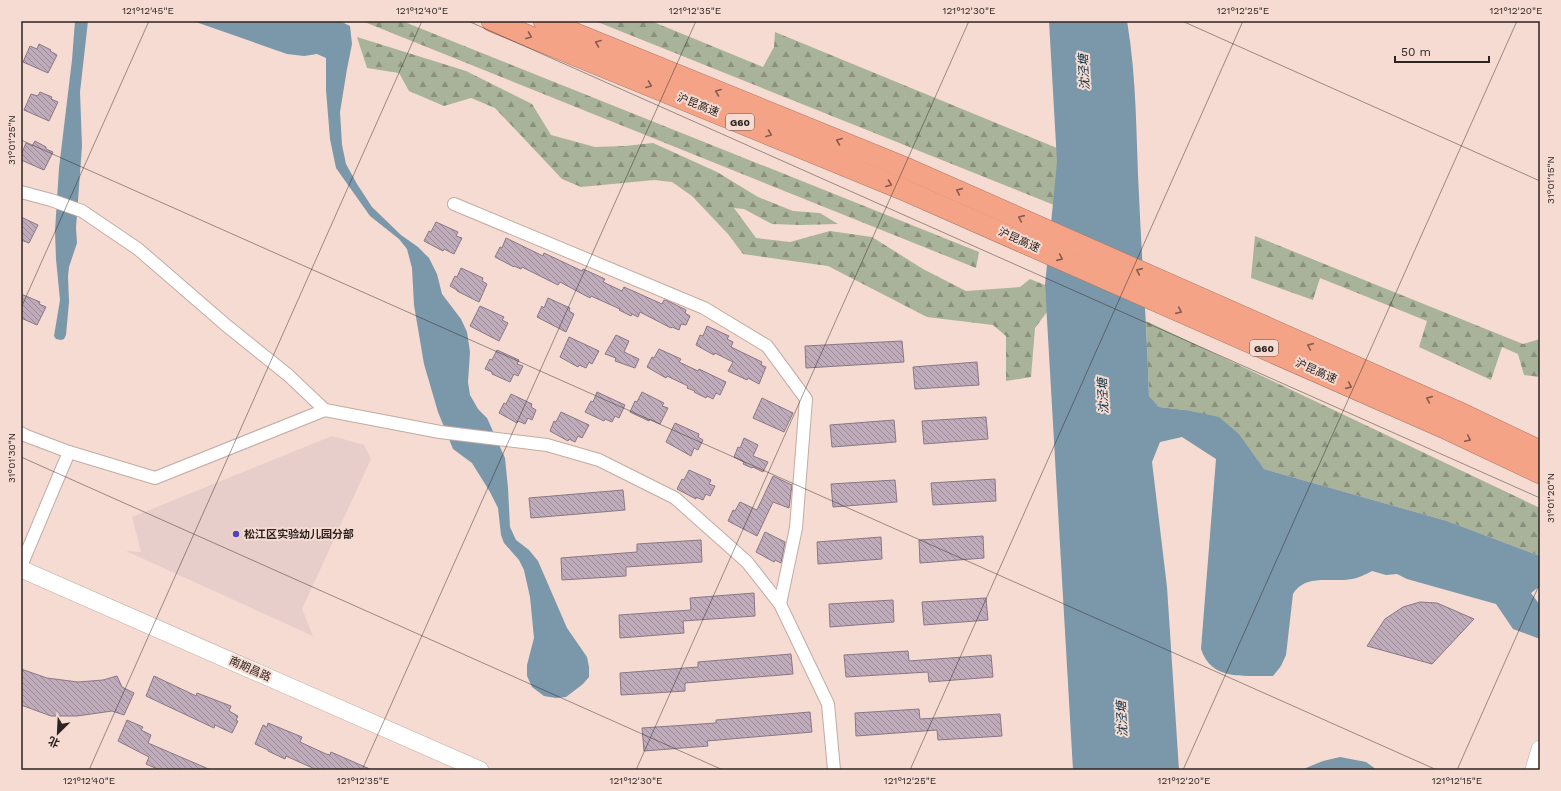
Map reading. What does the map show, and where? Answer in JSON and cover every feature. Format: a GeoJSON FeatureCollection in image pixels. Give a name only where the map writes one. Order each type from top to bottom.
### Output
{"type":"FeatureCollection","features":[{"type":"Feature","properties":{"kind":"highway","name":"沪昆高速"},"geometry":{"type":"LineString","coordinates":[[492,21],[902,189],[1449,430],[1540,473]]}},
{"type":"Feature","properties":{"kind":"highway","name":"沪昆高速"},"geometry":{"type":"LineString","coordinates":[[544,21],[908,169],[1458,412],[1540,451]]}},
{"type":"Feature","properties":{"kind":"main road","name":"南期昌路"},"geometry":{"type":"LineString","coordinates":[[21,567],[480,770]]}},
{"type":"Feature","properties":{"kind":"main road"},"geometry":{"type":"LineString","coordinates":[[1534,770],[1540,749]]}},
{"type":"Feature","properties":{"kind":"street"},"geometry":{"type":"LineString","coordinates":[[21,192],[82,211],[138,249],[227,326],[288,375],[325,410],[440,432],[547,445],[599,460],[675,498],[747,562],[780,604],[828,704],[834,770]]}},
{"type":"Feature","properties":{"kind":"street"},"geometry":{"type":"LineString","coordinates":[[454,204],[704,308],[767,346],[806,399],[796,528],[780,604]]}},
{"type":"Feature","properties":{"kind":"street"},"geometry":{"type":"LineString","coordinates":[[21,433],[69,452],[155,478],[325,410]]}},
{"type":"Feature","properties":{"kind":"street"},"geometry":{"type":"LineString","coordinates":[[21,567],[69,452]]}},
{"type":"Feature","properties":{"kind":"shaded area","name":"松江区实验幼儿园分部"},"geometry":{"type":"Polygon","coordinates":[[[332,436],[364,445],[371,459],[302,609],[313,636],[126,551],[141,552],[132,517],[332,436]]]}},
{"type":"Feature","properties":{"kind":"green space"},"geometry":{"type":"Polygon","coordinates":[[[362,21],[402,21],[979,252],[976,268],[362,21]]]}},
{"type":"Feature","properties":{"kind":"green space"},"geometry":{"type":"Polygon","coordinates":[[[595,21],[651,21],[763,67],[774,47],[775,32],[1057,148],[1059,207],[595,21]]]}},
{"type":"Feature","properties":{"kind":"green space"},"geometry":{"type":"Polygon","coordinates":[[[357,37],[466,71],[532,104],[551,135],[595,147],[653,143],[717,172],[758,197],[793,211],[820,213],[838,224],[772,224],[744,209],[734,208],[756,238],[790,242],[830,231],[872,237],[923,269],[966,291],[1020,287],[1030,279],[1045,285],[1047,312],[1035,328],[1031,377],[1006,381],[1006,336],[993,325],[927,317],[828,266],[743,254],[728,234],[692,196],[672,182],[654,180],[581,187],[562,179],[495,108],[471,98],[444,106],[409,91],[399,73],[367,68],[357,37]]]}},
{"type":"Feature","properties":{"kind":"green space"},"geometry":{"type":"Polygon","coordinates":[[[1255,236],[1523,344],[1540,339],[1540,377],[1524,375],[1518,354],[1502,347],[1491,380],[1419,347],[1427,321],[1320,278],[1313,300],[1251,278],[1255,236]]]}},
{"type":"Feature","properties":{"kind":"green space"},"geometry":{"type":"Polygon","coordinates":[[[1146,321],[1540,508],[1540,556],[1447,521],[1264,469],[1240,435],[1185,410],[1159,407],[1149,396],[1146,321]]]}},
{"type":"Feature","properties":{"kind":"water"},"geometry":{"type":"Polygon","coordinates":[[[75,21],[88,21],[80,92],[82,146],[76,228],[77,243],[69,267],[69,302],[66,335],[64,339],[61,340],[56,339],[54,336],[60,300],[55,231],[59,168],[72,60],[75,21]]]}},
{"type":"Feature","properties":{"kind":"water"},"geometry":{"type":"Polygon","coordinates":[[[193,21],[340,21],[350,26],[352,44],[340,112],[342,145],[346,164],[372,207],[401,235],[418,247],[429,258],[437,274],[442,294],[461,319],[467,332],[470,352],[468,382],[470,395],[478,409],[487,418],[505,458],[510,527],[516,540],[529,550],[538,561],[567,628],[587,657],[589,677],[583,684],[566,697],[556,698],[544,696],[532,687],[527,676],[527,665],[534,638],[530,597],[524,570],[519,560],[504,543],[501,535],[498,508],[490,492],[472,463],[453,449],[438,412],[424,364],[414,305],[412,268],[407,249],[399,239],[370,216],[336,168],[330,139],[326,90],[326,58],[317,54],[304,56],[287,54],[193,21]]]}},
{"type":"Feature","properties":{"kind":"water","name":"沈泾塘"},"geometry":{"type":"Polygon","coordinates":[[[1049,21],[1127,21],[1133,65],[1136,108],[1149,396],[1159,407],[1185,410],[1219,417],[1240,435],[1264,469],[1447,521],[1540,556],[1540,586],[1531,593],[1540,605],[1540,639],[1513,629],[1496,604],[1407,579],[1397,574],[1386,575],[1372,571],[1355,578],[1344,580],[1312,581],[1298,587],[1293,594],[1286,655],[1281,666],[1273,676],[1241,676],[1221,672],[1206,660],[1201,649],[1216,459],[1182,437],[1160,442],[1152,462],[1167,587],[1179,770],[1073,770],[1045,285],[1057,162],[1049,21]]]}},
{"type":"Feature","properties":{"kind":"water"},"geometry":{"type":"Polygon","coordinates":[[[1340,757],[1366,762],[1377,770],[1301,770],[1323,761],[1340,757]]]}},
{"type":"Feature","properties":{"kind":"building"},"geometry":{"type":"Polygon","coordinates":[[[39,44],[57,55],[48,73],[23,62],[30,46],[37,49],[39,44]]]}},
{"type":"Feature","properties":{"kind":"building"},"geometry":{"type":"Polygon","coordinates":[[[40,92],[52,97],[51,99],[58,102],[49,121],[24,110],[31,94],[38,96],[40,92]]]}},
{"type":"Feature","properties":{"kind":"building"},"geometry":{"type":"Polygon","coordinates":[[[35,141],[53,152],[44,170],[21,160],[21,155],[26,143],[32,146],[35,141]]]}},
{"type":"Feature","properties":{"kind":"building"},"geometry":{"type":"Polygon","coordinates":[[[21,217],[38,225],[29,243],[21,240],[21,217]]]}},
{"type":"Feature","properties":{"kind":"building"},"geometry":{"type":"Polygon","coordinates":[[[436,222],[458,232],[456,236],[462,238],[454,254],[444,249],[443,251],[424,241],[436,222]]]}},
{"type":"Feature","properties":{"kind":"building"},"geometry":{"type":"Polygon","coordinates":[[[506,238],[543,256],[544,253],[582,271],[583,269],[605,279],[603,282],[622,291],[624,287],[662,304],[664,300],[666,300],[686,310],[685,313],[690,316],[686,325],[681,324],[679,330],[672,327],[671,328],[640,312],[638,317],[632,314],[631,316],[619,310],[620,309],[591,296],[590,298],[560,282],[558,285],[522,267],[521,269],[514,267],[495,257],[500,247],[502,248],[506,238]]]}},
{"type":"Feature","properties":{"kind":"building"},"geometry":{"type":"Polygon","coordinates":[[[461,268],[483,278],[482,281],[487,284],[479,302],[450,286],[455,276],[457,277],[461,268]]]}},
{"type":"Feature","properties":{"kind":"building"},"geometry":{"type":"Polygon","coordinates":[[[21,294],[40,302],[39,304],[46,307],[37,325],[21,318],[21,294]]]}},
{"type":"Feature","properties":{"kind":"building"},"geometry":{"type":"Polygon","coordinates":[[[548,298],[570,308],[569,311],[574,314],[566,332],[537,317],[542,306],[544,308],[548,298]]]}},
{"type":"Feature","properties":{"kind":"building"},"geometry":{"type":"Polygon","coordinates":[[[480,306],[504,317],[502,320],[508,323],[499,341],[470,326],[480,306]]]}},
{"type":"Feature","properties":{"kind":"building"},"geometry":{"type":"Polygon","coordinates":[[[707,326],[729,336],[727,339],[733,342],[731,347],[762,362],[761,365],[766,367],[759,384],[748,378],[747,380],[728,371],[733,362],[715,353],[714,355],[696,345],[700,335],[703,336],[707,326]]]}},
{"type":"Feature","properties":{"kind":"building"},"geometry":{"type":"Polygon","coordinates":[[[616,335],[629,341],[624,352],[639,359],[635,368],[615,361],[616,358],[605,354],[616,335]]]}},
{"type":"Feature","properties":{"kind":"building"},"geometry":{"type":"Polygon","coordinates":[[[569,337],[599,351],[592,364],[589,362],[586,368],[579,365],[578,367],[560,357],[569,337]]]}},
{"type":"Feature","properties":{"kind":"building"},"geometry":{"type":"Polygon","coordinates":[[[902,341],[904,362],[806,368],[805,346],[902,341]]]}},
{"type":"Feature","properties":{"kind":"building"},"geometry":{"type":"Polygon","coordinates":[[[659,349],[681,359],[679,362],[698,371],[699,369],[726,382],[720,395],[716,393],[713,399],[707,396],[706,398],[687,388],[688,386],[667,376],[666,378],[647,367],[652,357],[654,358],[659,349]]]}},
{"type":"Feature","properties":{"kind":"building"},"geometry":{"type":"Polygon","coordinates":[[[497,350],[519,360],[517,364],[523,366],[518,376],[514,374],[510,382],[492,374],[492,372],[485,369],[497,350]]]}},
{"type":"Feature","properties":{"kind":"building"},"geometry":{"type":"Polygon","coordinates":[[[977,362],[979,385],[915,389],[913,367],[977,362]]]}},
{"type":"Feature","properties":{"kind":"building"},"geometry":{"type":"Polygon","coordinates":[[[597,392],[625,405],[619,418],[615,416],[612,422],[605,419],[604,421],[585,412],[591,401],[593,402],[597,392]]]}},
{"type":"Feature","properties":{"kind":"building"},"geometry":{"type":"Polygon","coordinates":[[[642,392],[664,403],[662,406],[668,408],[660,424],[650,419],[649,421],[630,412],[635,401],[637,402],[642,392]]]}},
{"type":"Feature","properties":{"kind":"building"},"geometry":{"type":"Polygon","coordinates":[[[511,394],[532,404],[531,407],[536,410],[532,420],[528,418],[525,424],[518,421],[517,423],[499,413],[511,394]]]}},
{"type":"Feature","properties":{"kind":"building"},"geometry":{"type":"Polygon","coordinates":[[[762,398],[793,413],[784,432],[753,418],[762,398]]]}},
{"type":"Feature","properties":{"kind":"building"},"geometry":{"type":"Polygon","coordinates":[[[561,412],[589,425],[582,438],[578,436],[575,442],[569,439],[568,441],[550,431],[554,421],[556,422],[561,412]]]}},
{"type":"Feature","properties":{"kind":"building"},"geometry":{"type":"Polygon","coordinates":[[[986,417],[988,439],[924,444],[922,421],[986,417]]]}},
{"type":"Feature","properties":{"kind":"building"},"geometry":{"type":"Polygon","coordinates":[[[894,420],[896,442],[832,447],[830,425],[894,420]]]}},
{"type":"Feature","properties":{"kind":"building"},"geometry":{"type":"Polygon","coordinates":[[[675,423],[699,434],[698,437],[703,440],[698,450],[694,448],[691,456],[666,442],[675,423]]]}},
{"type":"Feature","properties":{"kind":"building"},"geometry":{"type":"Polygon","coordinates":[[[744,438],[758,445],[753,456],[768,462],[763,472],[743,464],[744,462],[734,457],[744,438]]]}},
{"type":"Feature","properties":{"kind":"building"},"geometry":{"type":"Polygon","coordinates":[[[689,470],[711,480],[709,484],[715,486],[710,496],[706,494],[703,500],[696,497],[696,499],[677,489],[689,470]]]}},
{"type":"Feature","properties":{"kind":"building"},"geometry":{"type":"Polygon","coordinates":[[[773,476],[792,485],[789,508],[773,502],[757,536],[728,521],[733,510],[735,511],[740,502],[757,510],[773,476]]]}},
{"type":"Feature","properties":{"kind":"building"},"geometry":{"type":"Polygon","coordinates":[[[995,479],[996,501],[933,505],[931,483],[995,479]]]}},
{"type":"Feature","properties":{"kind":"building"},"geometry":{"type":"Polygon","coordinates":[[[895,480],[897,502],[833,507],[831,484],[895,480]]]}},
{"type":"Feature","properties":{"kind":"building"},"geometry":{"type":"Polygon","coordinates":[[[623,490],[625,510],[531,518],[529,498],[623,490]]]}},
{"type":"Feature","properties":{"kind":"building"},"geometry":{"type":"Polygon","coordinates":[[[765,532],[785,542],[781,563],[775,560],[774,562],[756,552],[765,532]]]}},
{"type":"Feature","properties":{"kind":"building"},"geometry":{"type":"Polygon","coordinates":[[[983,536],[984,558],[920,563],[919,540],[983,536]]]}},
{"type":"Feature","properties":{"kind":"building"},"geometry":{"type":"Polygon","coordinates":[[[881,537],[882,559],[818,564],[817,542],[881,537]]]}},
{"type":"Feature","properties":{"kind":"building"},"geometry":{"type":"Polygon","coordinates":[[[701,540],[702,562],[626,567],[626,576],[562,580],[561,558],[637,552],[637,544],[701,540]]]}},
{"type":"Feature","properties":{"kind":"building"},"geometry":{"type":"Polygon","coordinates":[[[754,593],[755,616],[683,621],[684,633],[620,638],[619,615],[691,610],[690,598],[754,593]]]}},
{"type":"Feature","properties":{"kind":"building"},"geometry":{"type":"Polygon","coordinates":[[[986,598],[988,620],[924,625],[922,602],[986,598]]]}},
{"type":"Feature","properties":{"kind":"building"},"geometry":{"type":"Polygon","coordinates":[[[893,600],[894,622],[830,627],[829,604],[893,600]]]}},
{"type":"Feature","properties":{"kind":"building"},"geometry":{"type":"Polygon","coordinates":[[[1420,602],[1437,603],[1474,619],[1432,664],[1367,646],[1385,619],[1403,607],[1420,602]]]}},
{"type":"Feature","properties":{"kind":"building"},"geometry":{"type":"Polygon","coordinates":[[[908,651],[909,661],[991,655],[993,677],[929,682],[928,672],[846,677],[844,655],[908,651]]]}},
{"type":"Feature","properties":{"kind":"building"},"geometry":{"type":"Polygon","coordinates":[[[791,654],[793,674],[685,683],[685,691],[621,695],[620,673],[698,667],[698,662],[791,654]]]}},
{"type":"Feature","properties":{"kind":"building"},"geometry":{"type":"Polygon","coordinates":[[[21,669],[47,678],[78,682],[103,680],[117,676],[122,687],[134,693],[124,715],[112,711],[77,716],[51,716],[21,705],[21,669]]]}},
{"type":"Feature","properties":{"kind":"building"},"geometry":{"type":"Polygon","coordinates":[[[154,676],[196,696],[197,693],[231,706],[229,711],[238,716],[236,720],[238,721],[232,733],[215,725],[214,728],[146,696],[154,676]]]}},
{"type":"Feature","properties":{"kind":"building"},"geometry":{"type":"Polygon","coordinates":[[[919,709],[920,719],[1000,714],[1002,736],[938,740],[937,730],[856,736],[855,713],[919,709]]]}},
{"type":"Feature","properties":{"kind":"building"},"geometry":{"type":"Polygon","coordinates":[[[810,712],[812,732],[707,741],[708,746],[644,751],[642,728],[716,723],[716,720],[810,712]]]}},
{"type":"Feature","properties":{"kind":"building"},"geometry":{"type":"Polygon","coordinates":[[[127,720],[143,727],[141,730],[151,735],[148,743],[211,770],[160,770],[146,764],[149,757],[118,741],[127,720]]]}},
{"type":"Feature","properties":{"kind":"building"},"geometry":{"type":"Polygon","coordinates":[[[268,723],[302,737],[300,742],[326,754],[330,755],[331,752],[372,770],[317,770],[286,756],[285,759],[255,744],[263,725],[267,727],[268,723]]]}},
{"type":"Feature","properties":{"kind":"place","name":"松江区实验幼儿园分部"},"geometry":{"type":"Point","coordinates":[236,534]}}]}
